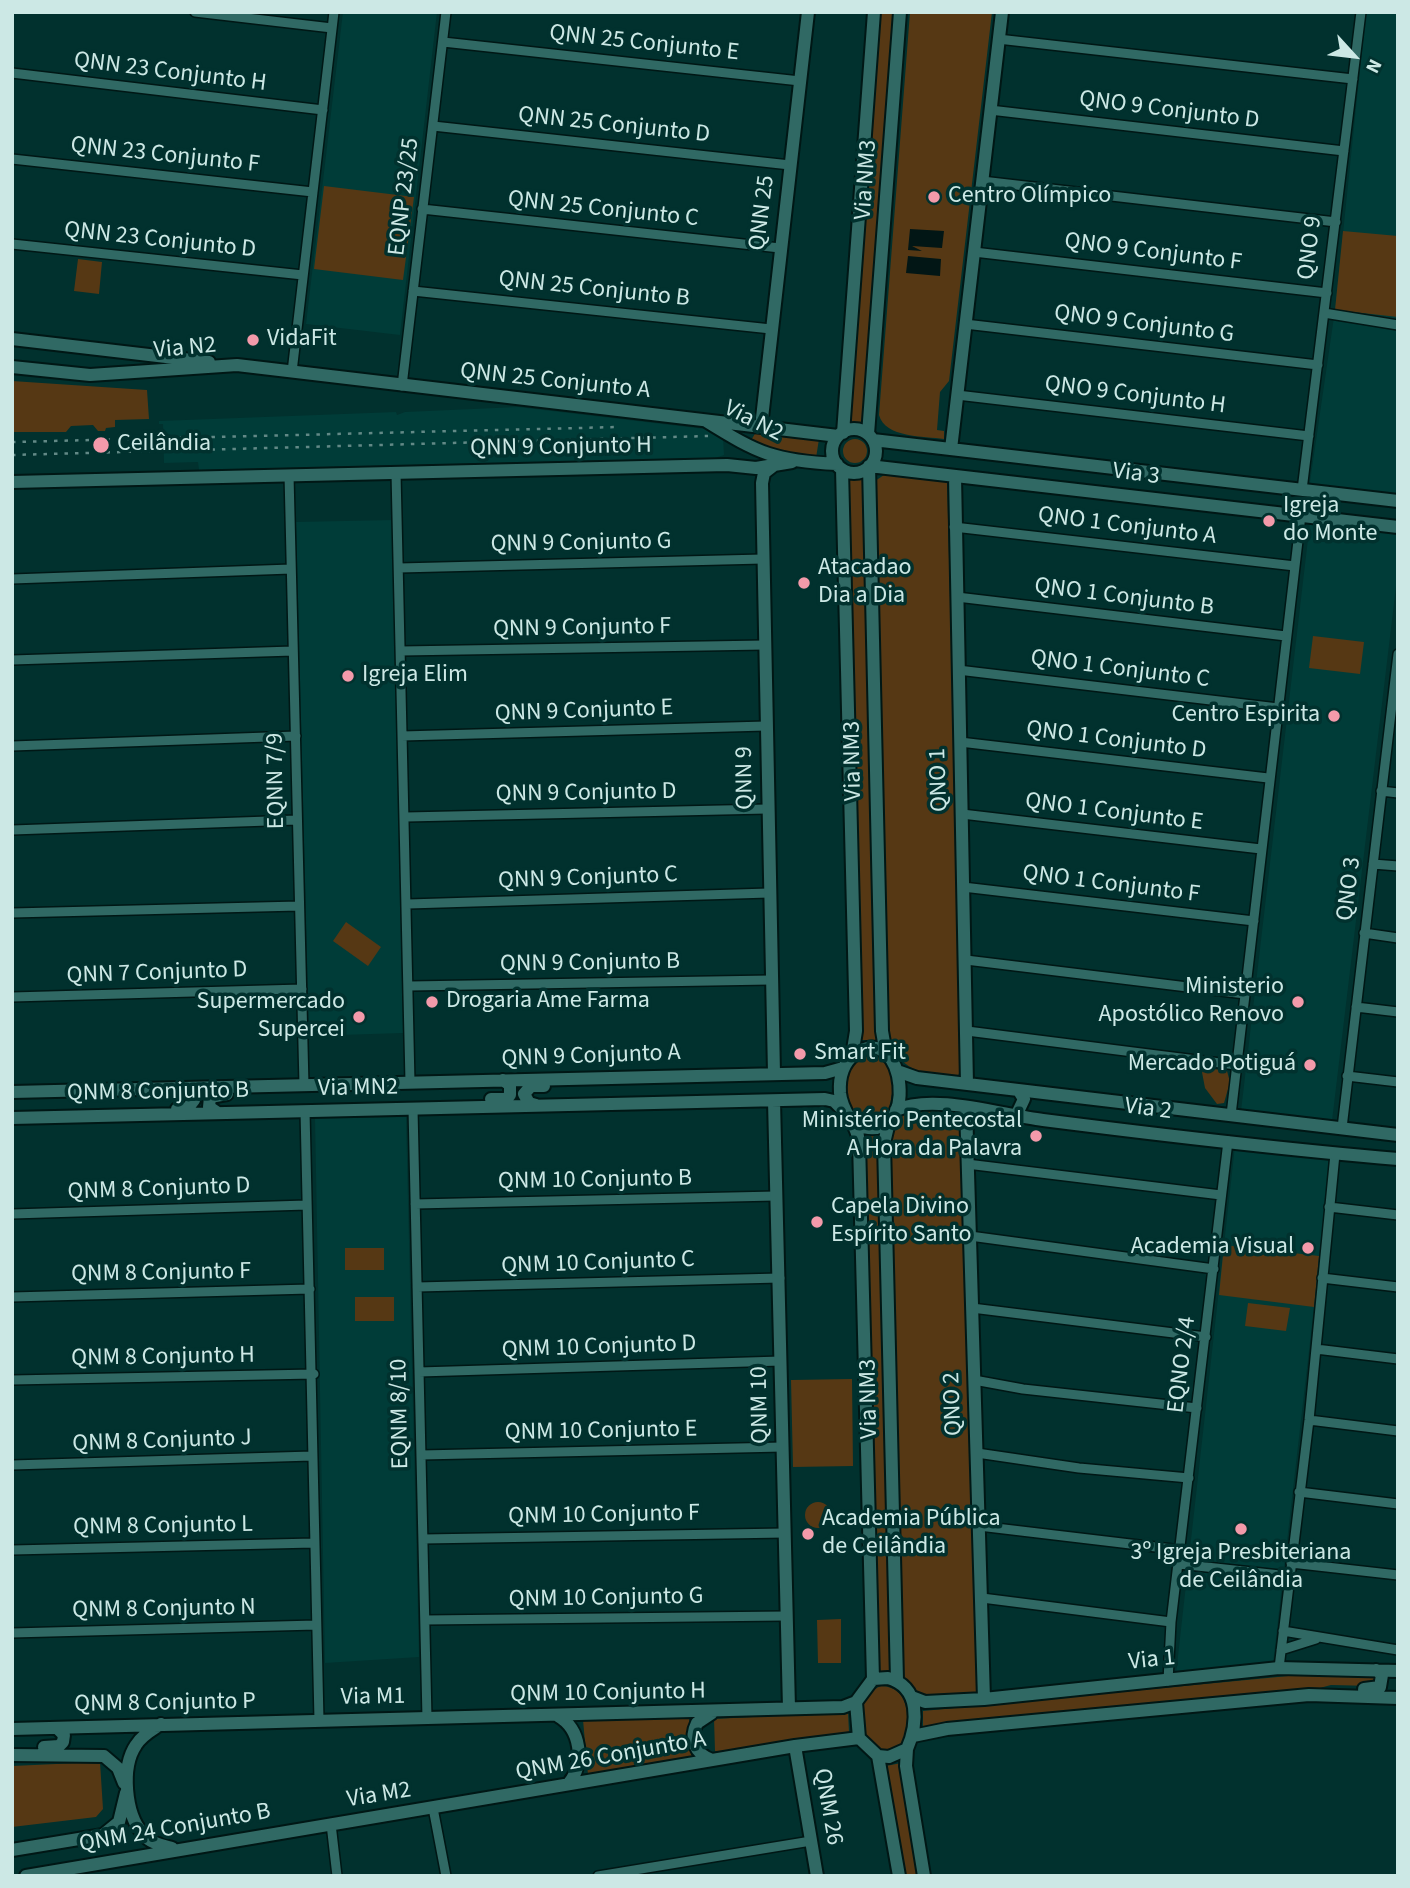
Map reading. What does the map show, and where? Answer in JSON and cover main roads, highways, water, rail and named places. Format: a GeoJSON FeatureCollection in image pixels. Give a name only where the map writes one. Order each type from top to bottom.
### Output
{"type":"FeatureCollection","features":[{"type":"Feature","properties":{"kind":"main road","name":"QNN 25"},"geometry":{"type":"LineString","coordinates":[[758,424],[808,12]]}},
{"type":"Feature","properties":{"kind":"main road","name":"Via NM3"},"geometry":{"type":"LineString","coordinates":[[840,434],[874,12]]}},
{"type":"Feature","properties":{"kind":"main road","name":"Via NM3"},"geometry":{"type":"LineString","coordinates":[[871,437],[900,12]]}},
{"type":"Feature","properties":{"kind":"main road"},"geometry":{"type":"LineString","coordinates":[[951,449],[1002,12]]}},
{"type":"Feature","properties":{"kind":"main road"},"geometry":{"type":"LineString","coordinates":[[12,339],[237,365]]}},
{"type":"Feature","properties":{"kind":"main road","name":"Via N2"},"geometry":{"type":"LineString","coordinates":[[12,367],[89,375],[237,365],[402,386]]}},
{"type":"Feature","properties":{"kind":"main road","name":"QNN 25 Conjunto A"},"geometry":{"type":"LineString","coordinates":[[402,386],[703,419]]}},
{"type":"Feature","properties":{"kind":"main road","name":"Via N2"},"geometry":{"type":"LineString","coordinates":[[703,419],[840,434]]}},
{"type":"Feature","properties":{"kind":"main road","name":"Via N2"},"geometry":{"type":"LineString","coordinates":[[703,419],[743,444],[792,462],[839,466]]}},
{"type":"Feature","properties":{"kind":"main road"},"geometry":{"type":"LineString","coordinates":[[727,464],[738,459],[743,444],[758,424]]}},
{"type":"Feature","properties":{"kind":"main road"},"geometry":{"type":"LineString","coordinates":[[853,429],[871,437],[876,451],[869,466],[854,472],[839,466],[833,448],[840,434],[853,429]]}},
{"type":"Feature","properties":{"kind":"main road","name":"Via 3"},"geometry":{"type":"LineString","coordinates":[[871,437],[951,449],[1398,501]]}},
{"type":"Feature","properties":{"kind":"main road","name":"QNN 9"},"geometry":{"type":"LineString","coordinates":[[743,444],[762,483],[774,1073]]}},
{"type":"Feature","properties":{"kind":"main road","name":"QNN 9 Conjunto H"},"geometry":{"type":"LineString","coordinates":[[12,482],[727,464],[756,468],[792,462]]}},
{"type":"Feature","properties":{"kind":"main road"},"geometry":{"type":"LineString","coordinates":[[762,483],[764,473],[775,465]]}},
{"type":"Feature","properties":{"kind":"main road","name":"Via NM3"},"geometry":{"type":"LineString","coordinates":[[839,466],[856,1031],[852,1056]]}},
{"type":"Feature","properties":{"kind":"main road","name":"Via NM3"},"geometry":{"type":"LineString","coordinates":[[869,466],[882,1031],[886,1054]]}},
{"type":"Feature","properties":{"kind":"main road","name":"Via 3"},"geometry":{"type":"LineString","coordinates":[[869,466],[1398,527]]}},
{"type":"Feature","properties":{"kind":"main road"},"geometry":{"type":"LineString","coordinates":[[1019,483],[1054,480],[1118,488],[1124,486],[1128,478],[1120,468]]}},
{"type":"Feature","properties":{"kind":"main road","name":"QNO 1"},"geometry":{"type":"LineString","coordinates":[[955,476],[967,1083]]}},
{"type":"Feature","properties":{"kind":"main road"},"geometry":{"type":"LineString","coordinates":[[1147,498],[1140,489],[1147,478],[1225,481]]}},
{"type":"Feature","properties":{"kind":"main road"},"geometry":{"type":"LineString","coordinates":[[774,1101],[834,1101],[856,1125],[872,1128],[893,1114],[901,1091],[900,1072],[886,1054],[869,1048],[852,1056],[843,1068],[840,1091],[842,1109]]}},
{"type":"Feature","properties":{"kind":"main road"},"geometry":{"type":"LineString","coordinates":[[774,1073],[825,1073],[843,1068]]}},
{"type":"Feature","properties":{"kind":"main road","name":"Via 2"},"geometry":{"type":"LineString","coordinates":[[900,1072],[917,1078],[1048,1096],[1398,1135]]}},
{"type":"Feature","properties":{"kind":"main road","name":"QNN 9 Conjunto A"},"geometry":{"type":"LineString","coordinates":[[410,1082],[774,1073]]}},
{"type":"Feature","properties":{"kind":"main road"},"geometry":{"type":"LineString","coordinates":[[541,1106],[525,1100],[527,1088],[610,1085],[651,1075]]}},
{"type":"Feature","properties":{"kind":"main road"},"geometry":{"type":"LineString","coordinates":[[397,1109],[442,1101],[506,1099],[510,1095],[510,1085],[503,1080]]}},
{"type":"Feature","properties":{"kind":"main road","name":"Via MN2"},"geometry":{"type":"LineString","coordinates":[[300,1085],[410,1082]]}},
{"type":"Feature","properties":{"kind":"main road"},"geometry":{"type":"LineString","coordinates":[[12,1092],[300,1085]]}},
{"type":"Feature","properties":{"kind":"main road"},"geometry":{"type":"LineString","coordinates":[[218,1113],[208,1104],[213,1095],[268,1092],[300,1085]]}},
{"type":"Feature","properties":{"kind":"main road"},"geometry":{"type":"LineString","coordinates":[[82,1115],[123,1109],[187,1108],[194,1100],[190,1091],[184,1088]]}},
{"type":"Feature","properties":{"kind":"main road"},"geometry":{"type":"LineString","coordinates":[[1016,1116],[1024,1099],[1019,1091]]}},
{"type":"Feature","properties":{"kind":"main road"},"geometry":{"type":"LineString","coordinates":[[1044,1120],[1038,1111],[1040,1101],[1048,1096]]}},
{"type":"Feature","properties":{"kind":"main road","name":"Via MN2"},"geometry":{"type":"LineString","coordinates":[[305,1111],[774,1101]]}},
{"type":"Feature","properties":{"kind":"main road","name":"QNM 10"},"geometry":{"type":"LineString","coordinates":[[774,1101],[789,1709]]}},
{"type":"Feature","properties":{"kind":"main road","name":"Via 2"},"geometry":{"type":"LineString","coordinates":[[893,1114],[913,1104],[966,1107],[1044,1120],[1398,1159]]}},
{"type":"Feature","properties":{"kind":"main road","name":"QNO 2"},"geometry":{"type":"LineString","coordinates":[[966,1107],[984,1699]]}},
{"type":"Feature","properties":{"kind":"main road","name":"QNM 8 Conjunto B"},"geometry":{"type":"LineString","coordinates":[[12,1118],[305,1111]]}},
{"type":"Feature","properties":{"kind":"main road","name":"Via NM3"},"geometry":{"type":"LineString","coordinates":[[893,1114],[884,1143],[897,1680]]}},
{"type":"Feature","properties":{"kind":"main road","name":"Via NM3"},"geometry":{"type":"LineString","coordinates":[[856,1125],[859,1142],[873,1679]]}},
{"type":"Feature","properties":{"kind":"main road","name":"Via 1"},"geometry":{"type":"LineString","coordinates":[[912,1697],[925,1702],[984,1699],[1279,1668],[1398,1671]]}},
{"type":"Feature","properties":{"kind":"main road"},"geometry":{"type":"LineString","coordinates":[[1309,1695],[1332,1688],[1375,1690],[1383,1679],[1376,1670]]}},
{"type":"Feature","properties":{"kind":"main road"},"geometry":{"type":"LineString","coordinates":[[789,1709],[843,1707],[856,1702],[873,1679],[897,1680],[912,1697],[916,1716],[913,1737],[907,1749],[906,1766],[924,1876]]}},
{"type":"Feature","properties":{"kind":"main road","name":"Via 1"},"geometry":{"type":"LineString","coordinates":[[913,1737],[947,1729],[1309,1695],[1398,1698]]}},
{"type":"Feature","properties":{"kind":"main road"},"geometry":{"type":"LineString","coordinates":[[856,1702],[859,1738],[878,1756],[899,1876]]}},
{"type":"Feature","properties":{"kind":"main road","name":"QNM 10 Conjunto H"},"geometry":{"type":"LineString","coordinates":[[427,1718],[716,1713],[789,1709]]}},
{"type":"Feature","properties":{"kind":"main road"},"geometry":{"type":"LineString","coordinates":[[713,1760],[699,1753],[693,1734],[701,1718],[716,1713]]}},
{"type":"Feature","properties":{"kind":"main road"},"geometry":{"type":"LineString","coordinates":[[558,1716],[573,1727],[577,1740],[578,1771],[569,1783]]}},
{"type":"Feature","properties":{"kind":"main road","name":"Via M1"},"geometry":{"type":"LineString","coordinates":[[319,1720],[427,1718]]}},
{"type":"Feature","properties":{"kind":"main road","name":"QNM 8 Conjunto P"},"geometry":{"type":"LineString","coordinates":[[12,1729],[319,1720]]}},
{"type":"Feature","properties":{"kind":"main road"},"geometry":{"type":"LineString","coordinates":[[12,1850],[103,1835],[119,1822],[127,1789],[131,1754],[141,1738],[161,1724]]}},
{"type":"Feature","properties":{"kind":"main road"},"geometry":{"type":"LineString","coordinates":[[12,1753],[58,1746],[64,1735],[57,1728]]}},
{"type":"Feature","properties":{"kind":"main road"},"geometry":{"type":"LineString","coordinates":[[795,1746],[859,1738]]}},
{"type":"Feature","properties":{"kind":"main road","name":"QNM 26 Conjunto A"},"geometry":{"type":"LineString","coordinates":[[433,1808],[795,1746]]}},
{"type":"Feature","properties":{"kind":"main road","name":"QNM 26"},"geometry":{"type":"LineString","coordinates":[[795,1746],[817,1876]]}},
{"type":"Feature","properties":{"kind":"main road"},"geometry":{"type":"LineString","coordinates":[[878,1756],[889,1757],[907,1749]]}},
{"type":"Feature","properties":{"kind":"main road"},"geometry":{"type":"LineString","coordinates":[[12,1753],[104,1756],[118,1768],[140,1830],[149,1840],[177,1849]]}},
{"type":"Feature","properties":{"kind":"main road","name":"Via M2"},"geometry":{"type":"LineString","coordinates":[[331,1824],[433,1808]]}},
{"type":"Feature","properties":{"kind":"main road","name":"QNM 24 Conjunto B"},"geometry":{"type":"LineString","coordinates":[[26,1876],[331,1824]]}},
{"type":"Feature","properties":{"kind":"railway"},"geometry":{"type":"LineString","coordinates":[[12,442],[618,427]]}},
{"type":"Feature","properties":{"kind":"railway"},"geometry":{"type":"LineString","coordinates":[[12,455],[708,436]]}},
{"type":"Feature","properties":{"kind":"place","name":"Centro Olímpico"},"geometry":{"type":"Point","coordinates":[934,197]}},
{"type":"Feature","properties":{"kind":"place","name":"VidaFit"},"geometry":{"type":"Point","coordinates":[253,340]}},
{"type":"Feature","properties":{"kind":"place","name":"Ceilândia"},"geometry":{"type":"Point","coordinates":[101,445]}},
{"type":"Feature","properties":{"kind":"place","name":"Igreja do Monte"},"geometry":{"type":"Point","coordinates":[1269,521]}},
{"type":"Feature","properties":{"kind":"place","name":"Atacadao Dia a Dia"},"geometry":{"type":"Point","coordinates":[804,583]}},
{"type":"Feature","properties":{"kind":"place","name":"Igreja Elim"},"geometry":{"type":"Point","coordinates":[348,676]}},
{"type":"Feature","properties":{"kind":"place","name":"Centro Espirita"},"geometry":{"type":"Point","coordinates":[1334,716]}},
{"type":"Feature","properties":{"kind":"place","name":"Drogaria Ame Farma"},"geometry":{"type":"Point","coordinates":[432,1002]}},
{"type":"Feature","properties":{"kind":"place","name":"Ministerio Apostólico Renovo"},"geometry":{"type":"Point","coordinates":[1298,1002]}},
{"type":"Feature","properties":{"kind":"place","name":"Supermercado Supercei"},"geometry":{"type":"Point","coordinates":[359,1017]}},
{"type":"Feature","properties":{"kind":"place","name":"Smart Fit"},"geometry":{"type":"Point","coordinates":[800,1054]}},
{"type":"Feature","properties":{"kind":"place","name":"Mercado Potiguá"},"geometry":{"type":"Point","coordinates":[1310,1065]}},
{"type":"Feature","properties":{"kind":"place","name":"Ministério Pentecostal A Hora da Palavra"},"geometry":{"type":"Point","coordinates":[1036,1136]}},
{"type":"Feature","properties":{"kind":"place","name":"Capela Divino Espírito Santo"},"geometry":{"type":"Point","coordinates":[817,1222]}},
{"type":"Feature","properties":{"kind":"place","name":"Academia Visual"},"geometry":{"type":"Point","coordinates":[1308,1248]}},
{"type":"Feature","properties":{"kind":"place","name":"3º Igreja Presbiteriana de Ceilândia"},"geometry":{"type":"Point","coordinates":[1241,1529]}},
{"type":"Feature","properties":{"kind":"place","name":"Academia Pública de Ceilândia"},"geometry":{"type":"Point","coordinates":[808,1534]}}]}
